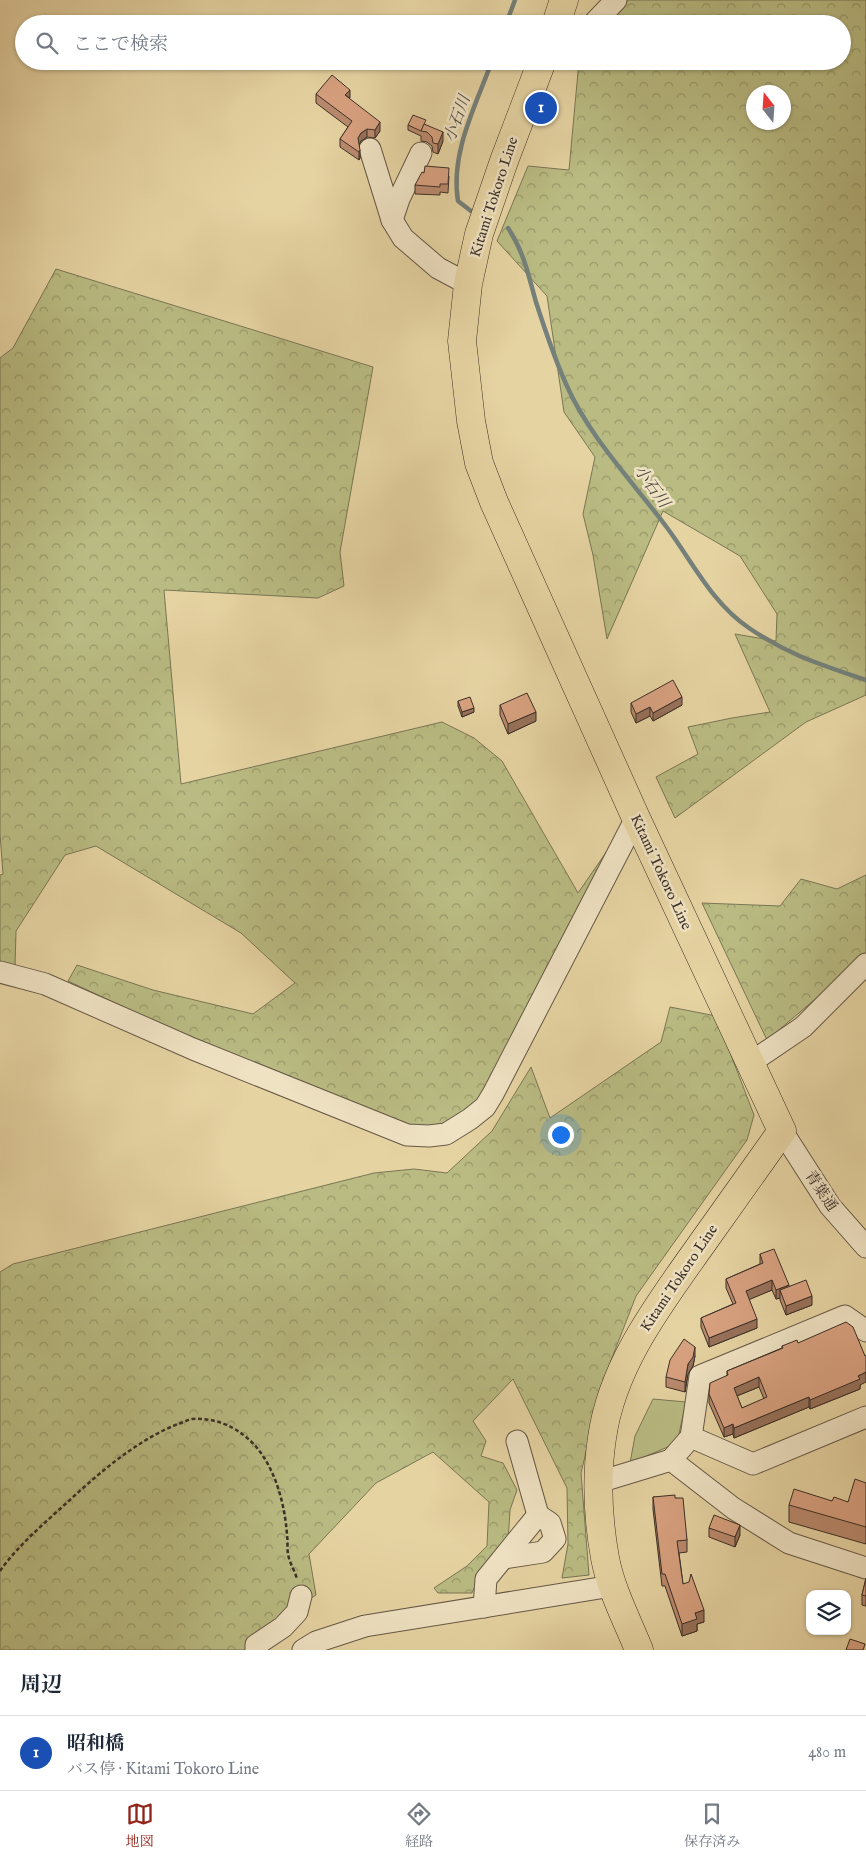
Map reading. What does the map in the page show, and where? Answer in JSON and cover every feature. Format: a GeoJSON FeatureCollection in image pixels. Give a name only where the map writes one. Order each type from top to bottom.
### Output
{"type":"FeatureCollection","features":[{"type":"Feature","properties":{"kind":"main road"},"geometry":{"type":"LineString","coordinates":[[559,15],[564,0]]}},
{"type":"Feature","properties":{"kind":"main road","name":"Kitami Tokoro Line"},"geometry":{"type":"LineString","coordinates":[[539,70],[479,234],[468,284],[462,341],[470,421],[479,463],[494,502],[636,818],[782,1131],[668,1291],[636,1342],[618,1381],[611,1402],[602,1437],[599,1482],[601,1526],[612,1586],[639,1650]]}},
{"type":"Feature","properties":{"kind":"street"},"geometry":{"type":"LineString","coordinates":[[602,15],[616,0]]}},
{"type":"Feature","properties":{"kind":"street"},"geometry":{"type":"LineString","coordinates":[[370,149],[392,220],[403,238],[438,268],[468,284]]}},
{"type":"Feature","properties":{"kind":"street"},"geometry":{"type":"LineString","coordinates":[[392,220],[399,199],[421,153]]}},
{"type":"Feature","properties":{"kind":"street"},"geometry":{"type":"LineString","coordinates":[[0,972],[45,984],[193,1049],[407,1135],[429,1136],[446,1134],[485,1107],[636,818]]}},
{"type":"Feature","properties":{"kind":"street"},"geometry":{"type":"LineString","coordinates":[[750,1063],[803,1027],[866,964]]}},
{"type":"Feature","properties":{"kind":"street","name":"青葉通"},"geometry":{"type":"LineString","coordinates":[[782,1131],[830,1206],[866,1246]]}},
{"type":"Feature","properties":{"kind":"street"},"geometry":{"type":"LineString","coordinates":[[599,1482],[671,1460],[691,1437],[700,1376],[845,1316],[866,1331]]}},
{"type":"Feature","properties":{"kind":"street"},"geometry":{"type":"LineString","coordinates":[[691,1437],[753,1464],[866,1417]]}},
{"type":"Feature","properties":{"kind":"street"},"geometry":{"type":"LineString","coordinates":[[504,1558],[543,1552],[555,1539],[550,1523],[538,1515],[517,1441]]}},
{"type":"Feature","properties":{"kind":"street"},"geometry":{"type":"LineString","coordinates":[[671,1460],[733,1508],[789,1543],[866,1568]]}},
{"type":"Feature","properties":{"kind":"street"},"geometry":{"type":"LineString","coordinates":[[484,1606],[486,1579],[538,1515]]}},
{"type":"Feature","properties":{"kind":"street"},"geometry":{"type":"LineString","coordinates":[[303,1650],[316,1642],[365,1626],[612,1586]]}},
{"type":"Feature","properties":{"kind":"street"},"geometry":{"type":"LineString","coordinates":[[256,1650],[256,1645],[283,1627],[297,1612],[301,1596]]}},
{"type":"Feature","properties":{"kind":"path"},"geometry":{"type":"LineString","coordinates":[[0,1571],[12,1554],[42,1525],[105,1470],[135,1447],[166,1429],[191,1419],[216,1421],[236,1428],[250,1440],[274,1474],[288,1534],[288,1556],[296,1573],[301,1596]]}},
{"type":"Feature","properties":{"kind":"green space"},"geometry":{"type":"Polygon","coordinates":[[[627,0],[866,0],[866,695],[806,722],[675,818],[656,777],[698,754],[688,727],[770,712],[735,634],[776,641],[777,614],[740,556],[663,511],[607,639],[593,555],[583,514],[595,457],[564,412],[547,296],[497,241],[528,166],[569,170],[578,70],[851,70],[851,15],[615,15],[627,0]]]}},
{"type":"Feature","properties":{"kind":"green space"},"geometry":{"type":"Polygon","coordinates":[[[56,269],[373,367],[340,552],[344,586],[318,598],[164,590],[181,784],[442,722],[474,738],[502,761],[578,893],[607,851],[608,865],[479,1109],[447,1129],[412,1129],[254,1068],[68,981],[77,965],[153,990],[253,1014],[295,983],[241,933],[96,846],[65,855],[16,931],[15,967],[0,963],[0,875],[3,874],[0,834],[0,358],[13,348],[56,269]]]}},
{"type":"Feature","properties":{"kind":"green space"},"geometry":{"type":"Polygon","coordinates":[[[866,875],[866,956],[767,1040],[702,903],[780,906],[801,879],[837,889],[866,875]]]}},
{"type":"Feature","properties":{"kind":"green space"},"geometry":{"type":"Polygon","coordinates":[[[670,1007],[716,1016],[754,1115],[747,1140],[636,1296],[603,1381],[581,1473],[589,1575],[562,1578],[568,1544],[567,1488],[513,1379],[473,1421],[486,1441],[481,1456],[503,1463],[517,1490],[510,1510],[508,1542],[480,1574],[472,1593],[438,1593],[434,1588],[467,1566],[487,1546],[489,1502],[433,1452],[376,1483],[309,1554],[316,1595],[250,1638],[249,1650],[0,1650],[0,1272],[13,1264],[374,1173],[414,1169],[447,1173],[492,1131],[531,1067],[550,1118],[661,1042],[670,1007]]]}},
{"type":"Feature","properties":{"kind":"green space"},"geometry":{"type":"Polygon","coordinates":[[[653,1399],[686,1402],[677,1443],[630,1463],[635,1436],[653,1399]]]}},
{"type":"Feature","properties":{"kind":"building"},"geometry":{"type":"Polygon","coordinates":[[[332,75],[350,90],[345,95],[380,122],[375,130],[367,129],[361,133],[358,138],[359,152],[340,139],[352,121],[316,94],[332,75]]]}},
{"type":"Feature","properties":{"kind":"building"},"geometry":{"type":"Polygon","coordinates":[[[413,115],[426,120],[421,131],[408,125],[413,115]]]}},
{"type":"Feature","properties":{"kind":"building"},"geometry":{"type":"Polygon","coordinates":[[[424,124],[443,132],[438,144],[433,143],[432,137],[427,132],[421,131],[424,124]]]}},
{"type":"Feature","properties":{"kind":"building"},"geometry":{"type":"Polygon","coordinates":[[[425,166],[449,168],[448,184],[440,184],[440,187],[415,185],[422,172],[424,173],[425,166]]]}},
{"type":"Feature","properties":{"kind":"building"},"geometry":{"type":"Polygon","coordinates":[[[673,680],[682,697],[653,713],[650,707],[636,714],[631,703],[673,680]]]}},
{"type":"Feature","properties":{"kind":"building"},"geometry":{"type":"Polygon","coordinates":[[[527,693],[536,712],[508,724],[500,705],[527,693]]]}},
{"type":"Feature","properties":{"kind":"building"},"geometry":{"type":"Polygon","coordinates":[[[470,697],[474,708],[462,712],[458,701],[470,697]]]}},
{"type":"Feature","properties":{"kind":"building"},"geometry":{"type":"Polygon","coordinates":[[[774,1249],[789,1285],[776,1290],[772,1280],[746,1291],[757,1319],[709,1338],[701,1318],[736,1303],[726,1279],[763,1263],[760,1254],[774,1249]]]}},
{"type":"Feature","properties":{"kind":"building"},"geometry":{"type":"Polygon","coordinates":[[[806,1280],[812,1296],[786,1306],[780,1290],[806,1280]]]}},
{"type":"Feature","properties":{"kind":"building"},"geometry":{"type":"Polygon","coordinates":[[[846,1322],[853,1327],[866,1355],[866,1372],[858,1376],[860,1379],[810,1400],[809,1397],[734,1428],[733,1424],[724,1428],[709,1394],[710,1383],[728,1375],[727,1371],[783,1348],[782,1346],[797,1340],[798,1343],[846,1322]],[[759,1377],[734,1388],[742,1408],[767,1397],[759,1377]]]}},
{"type":"Feature","properties":{"kind":"building"},"geometry":{"type":"Polygon","coordinates":[[[684,1339],[695,1347],[693,1357],[688,1364],[685,1382],[666,1377],[670,1360],[684,1339]]]}},
{"type":"Feature","properties":{"kind":"building"},"geometry":{"type":"Polygon","coordinates":[[[855,1479],[866,1483],[866,1527],[789,1505],[794,1489],[832,1501],[834,1497],[848,1502],[855,1479]]]}},
{"type":"Feature","properties":{"kind":"building"},"geometry":{"type":"Polygon","coordinates":[[[675,1495],[675,1498],[683,1498],[687,1540],[677,1541],[683,1584],[689,1582],[691,1574],[704,1610],[695,1613],[697,1619],[682,1624],[665,1574],[662,1574],[653,1497],[675,1495]]]}},
{"type":"Feature","properties":{"kind":"building"},"geometry":{"type":"Polygon","coordinates":[[[714,1515],[740,1525],[735,1537],[709,1528],[714,1515]]]}},
{"type":"Feature","properties":{"kind":"building"},"geometry":{"type":"Polygon","coordinates":[[[866,1578],[866,1596],[862,1595],[866,1578]]]}},
{"type":"Feature","properties":{"kind":"building"},"geometry":{"type":"Polygon","coordinates":[[[850,1639],[865,1644],[863,1650],[846,1650],[850,1639]]]}},
{"type":"Feature","properties":{"kind":"waterway","name":"小石川"},"geometry":{"type":"LineString","coordinates":[[509,15],[515,0]]}},
{"type":"Feature","properties":{"kind":"waterway","name":"小石川"},"geometry":{"type":"LineString","coordinates":[[471,211],[458,201],[458,165],[466,130],[488,70]]}},
{"type":"Feature","properties":{"kind":"waterway","name":"小石川"},"geometry":{"type":"LineString","coordinates":[[508,228],[522,255],[550,343],[576,404],[599,441],[668,529],[714,595],[736,618],[763,637],[806,658],[866,680]]}},
{"type":"Feature","properties":{"kind":"place","name":"昭和橋"},"geometry":{"type":"Point","coordinates":[541,108]}}]}
